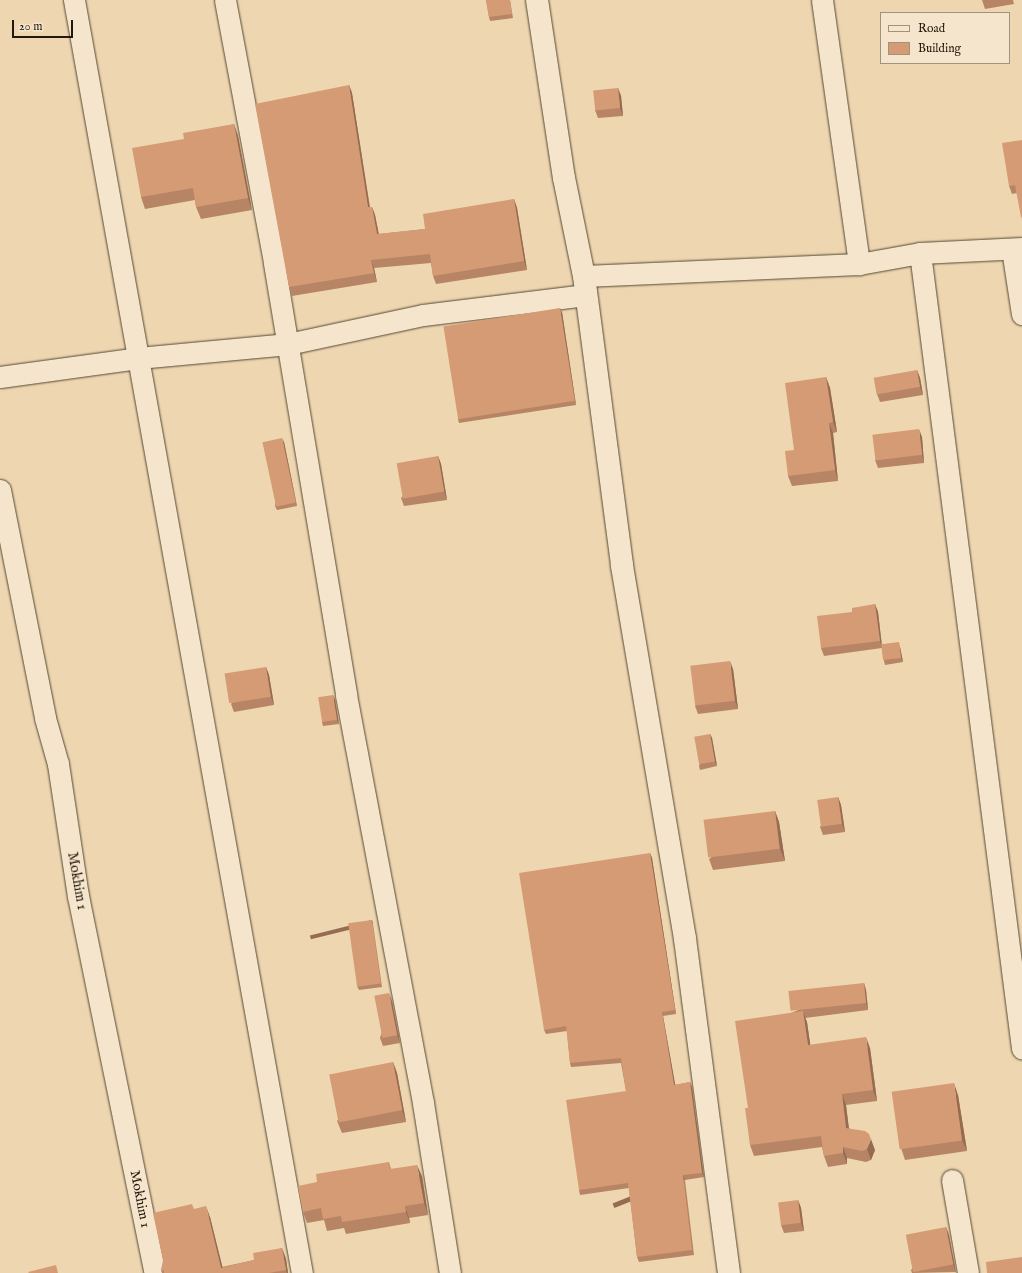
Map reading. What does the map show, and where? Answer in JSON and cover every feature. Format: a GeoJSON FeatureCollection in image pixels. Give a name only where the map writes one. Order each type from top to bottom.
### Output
{"type":"FeatureCollection","features":[{"type":"Feature","properties":{"kind":"street"},"geometry":{"type":"LineString","coordinates":[[74,0],[302,1273]]}},
{"type":"Feature","properties":{"kind":"street"},"geometry":{"type":"LineString","coordinates":[[225,0],[288,344],[346,695],[423,1103],[450,1273]]}},
{"type":"Feature","properties":{"kind":"street"},"geometry":{"type":"LineString","coordinates":[[537,0],[564,178],[585,285],[622,566],[685,939],[729,1273]]}},
{"type":"Feature","properties":{"kind":"street"},"geometry":{"type":"LineString","coordinates":[[822,0],[859,264]]}},
{"type":"Feature","properties":{"kind":"street"},"geometry":{"type":"LineString","coordinates":[[0,377],[138,358],[288,344],[423,315],[585,285],[859,264],[920,253],[1017,248],[1022,314]]}},
{"type":"Feature","properties":{"kind":"street"},"geometry":{"type":"LineString","coordinates":[[920,253],[1022,1048]]}},
{"type":"Feature","properties":{"kind":"street","name":"Mokhim 1"},"geometry":{"type":"LineString","coordinates":[[0,490],[45,718],[58,764],[78,896],[155,1273]]}},
{"type":"Feature","properties":{"kind":"street"},"geometry":{"type":"LineString","coordinates":[[952,1180],[968,1273]]}},
{"type":"Feature","properties":{"kind":"building"},"geometry":{"type":"Polygon","coordinates":[[[486,0],[510,0],[512,14],[489,17],[486,0]]]}},
{"type":"Feature","properties":{"kind":"building"},"geometry":{"type":"Polygon","coordinates":[[[349,85],[368,207],[372,207],[377,234],[425,229],[423,214],[514,199],[524,261],[433,276],[430,254],[371,260],[374,273],[289,287],[255,104],[349,85]]]}},
{"type":"Feature","properties":{"kind":"building"},"geometry":{"type":"Polygon","coordinates":[[[618,88],[620,108],[595,111],[593,91],[618,88]]]}},
{"type":"Feature","properties":{"kind":"building"},"geometry":{"type":"Polygon","coordinates":[[[234,124],[248,198],[196,207],[193,188],[141,197],[132,148],[184,139],[183,133],[234,124]]]}},
{"type":"Feature","properties":{"kind":"building"},"geometry":{"type":"Polygon","coordinates":[[[1022,140],[1021,217],[1015,185],[1009,186],[1002,143],[1022,140]]]}},
{"type":"Feature","properties":{"kind":"building"},"geometry":{"type":"Polygon","coordinates":[[[560,308],[575,401],[458,419],[443,326],[560,308]]]}},
{"type":"Feature","properties":{"kind":"building"},"geometry":{"type":"Polygon","coordinates":[[[917,370],[920,387],[877,394],[874,378],[917,370]]]}},
{"type":"Feature","properties":{"kind":"building"},"geometry":{"type":"Polygon","coordinates":[[[826,377],[833,422],[829,423],[835,470],[788,476],[785,451],[794,450],[785,383],[826,377]]]}},
{"type":"Feature","properties":{"kind":"building"},"geometry":{"type":"Polygon","coordinates":[[[919,429],[922,455],[876,461],[872,435],[919,429]]]}},
{"type":"Feature","properties":{"kind":"building"},"geometry":{"type":"Polygon","coordinates":[[[282,438],[296,503],[276,507],[262,442],[282,438]]]}},
{"type":"Feature","properties":{"kind":"building"},"geometry":{"type":"Polygon","coordinates":[[[438,456],[444,491],[403,499],[397,463],[438,456]]]}},
{"type":"Feature","properties":{"kind":"building"},"geometry":{"type":"Polygon","coordinates":[[[875,604],[880,641],[821,648],[817,616],[852,612],[852,608],[875,604]]]}},
{"type":"Feature","properties":{"kind":"building"},"geometry":{"type":"Polygon","coordinates":[[[899,642],[901,658],[883,660],[881,644],[899,642]]]}},
{"type":"Feature","properties":{"kind":"building"},"geometry":{"type":"Polygon","coordinates":[[[730,661],[735,701],[695,706],[690,666],[730,661]]]}},
{"type":"Feature","properties":{"kind":"building"},"geometry":{"type":"Polygon","coordinates":[[[266,667],[271,697],[229,703],[225,674],[266,667]]]}},
{"type":"Feature","properties":{"kind":"building"},"geometry":{"type":"Polygon","coordinates":[[[333,695],[337,720],[322,722],[318,697],[333,695]]]}},
{"type":"Feature","properties":{"kind":"building"},"geometry":{"type":"Polygon","coordinates":[[[710,734],[715,762],[699,764],[694,737],[710,734]]]}},
{"type":"Feature","properties":{"kind":"building"},"geometry":{"type":"Polygon","coordinates":[[[838,797],[842,824],[821,827],[817,800],[838,797]]]}},
{"type":"Feature","properties":{"kind":"building"},"geometry":{"type":"Polygon","coordinates":[[[775,811],[780,849],[708,857],[704,820],[775,811]]]}},
{"type":"Feature","properties":{"kind":"building"},"geometry":{"type":"Polygon","coordinates":[[[650,853],[675,1010],[662,1012],[674,1085],[690,1082],[702,1173],[683,1175],[692,1250],[637,1257],[628,1183],[579,1190],[566,1100],[626,1091],[621,1058],[570,1063],[566,1026],[544,1030],[519,873],[650,853]]]}},
{"type":"Feature","properties":{"kind":"building"},"geometry":{"type":"Polygon","coordinates":[[[372,920],[381,983],[357,987],[348,923],[372,920]]]}},
{"type":"Feature","properties":{"kind":"building"},"geometry":{"type":"Polygon","coordinates":[[[864,983],[866,1003],[791,1011],[788,991],[864,983]]]}},
{"type":"Feature","properties":{"kind":"building"},"geometry":{"type":"Polygon","coordinates":[[[389,993],[397,1035],[382,1038],[374,996],[389,993]]]}},
{"type":"Feature","properties":{"kind":"building"},"geometry":{"type":"Polygon","coordinates":[[[803,1011],[808,1045],[866,1037],[873,1090],[842,1094],[846,1128],[865,1131],[869,1134],[871,1139],[867,1149],[862,1151],[843,1147],[843,1153],[824,1156],[821,1136],[750,1145],[745,1108],[748,1108],[735,1021],[803,1011]]]}},
{"type":"Feature","properties":{"kind":"building"},"geometry":{"type":"Polygon","coordinates":[[[393,1062],[402,1110],[339,1123],[329,1074],[393,1062]]]}},
{"type":"Feature","properties":{"kind":"building"},"geometry":{"type":"Polygon","coordinates":[[[954,1083],[962,1140],[900,1149],[892,1092],[954,1083]]]}},
{"type":"Feature","properties":{"kind":"building"},"geometry":{"type":"Polygon","coordinates":[[[389,1162],[390,1169],[417,1165],[424,1203],[405,1206],[406,1212],[342,1222],[341,1216],[323,1219],[321,1208],[303,1212],[298,1186],[317,1182],[316,1174],[389,1162]]]}},
{"type":"Feature","properties":{"kind":"building"},"geometry":{"type":"Polygon","coordinates":[[[798,1200],[801,1223],[781,1225],[778,1202],[798,1200]]]}},
{"type":"Feature","properties":{"kind":"building"},"geometry":{"type":"Polygon","coordinates":[[[192,1204],[194,1209],[206,1206],[221,1268],[254,1260],[253,1253],[282,1248],[286,1270],[269,1273],[164,1273],[164,1271],[161,1270],[163,1260],[153,1213],[192,1204]]]}},
{"type":"Feature","properties":{"kind":"building"},"geometry":{"type":"Polygon","coordinates":[[[946,1227],[953,1264],[913,1272],[906,1235],[946,1227]]]}},
{"type":"Feature","properties":{"kind":"building"},"geometry":{"type":"Polygon","coordinates":[[[1022,1257],[1022,1273],[987,1273],[986,1262],[1022,1257]]]}},
{"type":"Feature","properties":{"kind":"building"},"geometry":{"type":"Polygon","coordinates":[[[56,1265],[58,1273],[28,1272],[56,1265]]]}}]}
